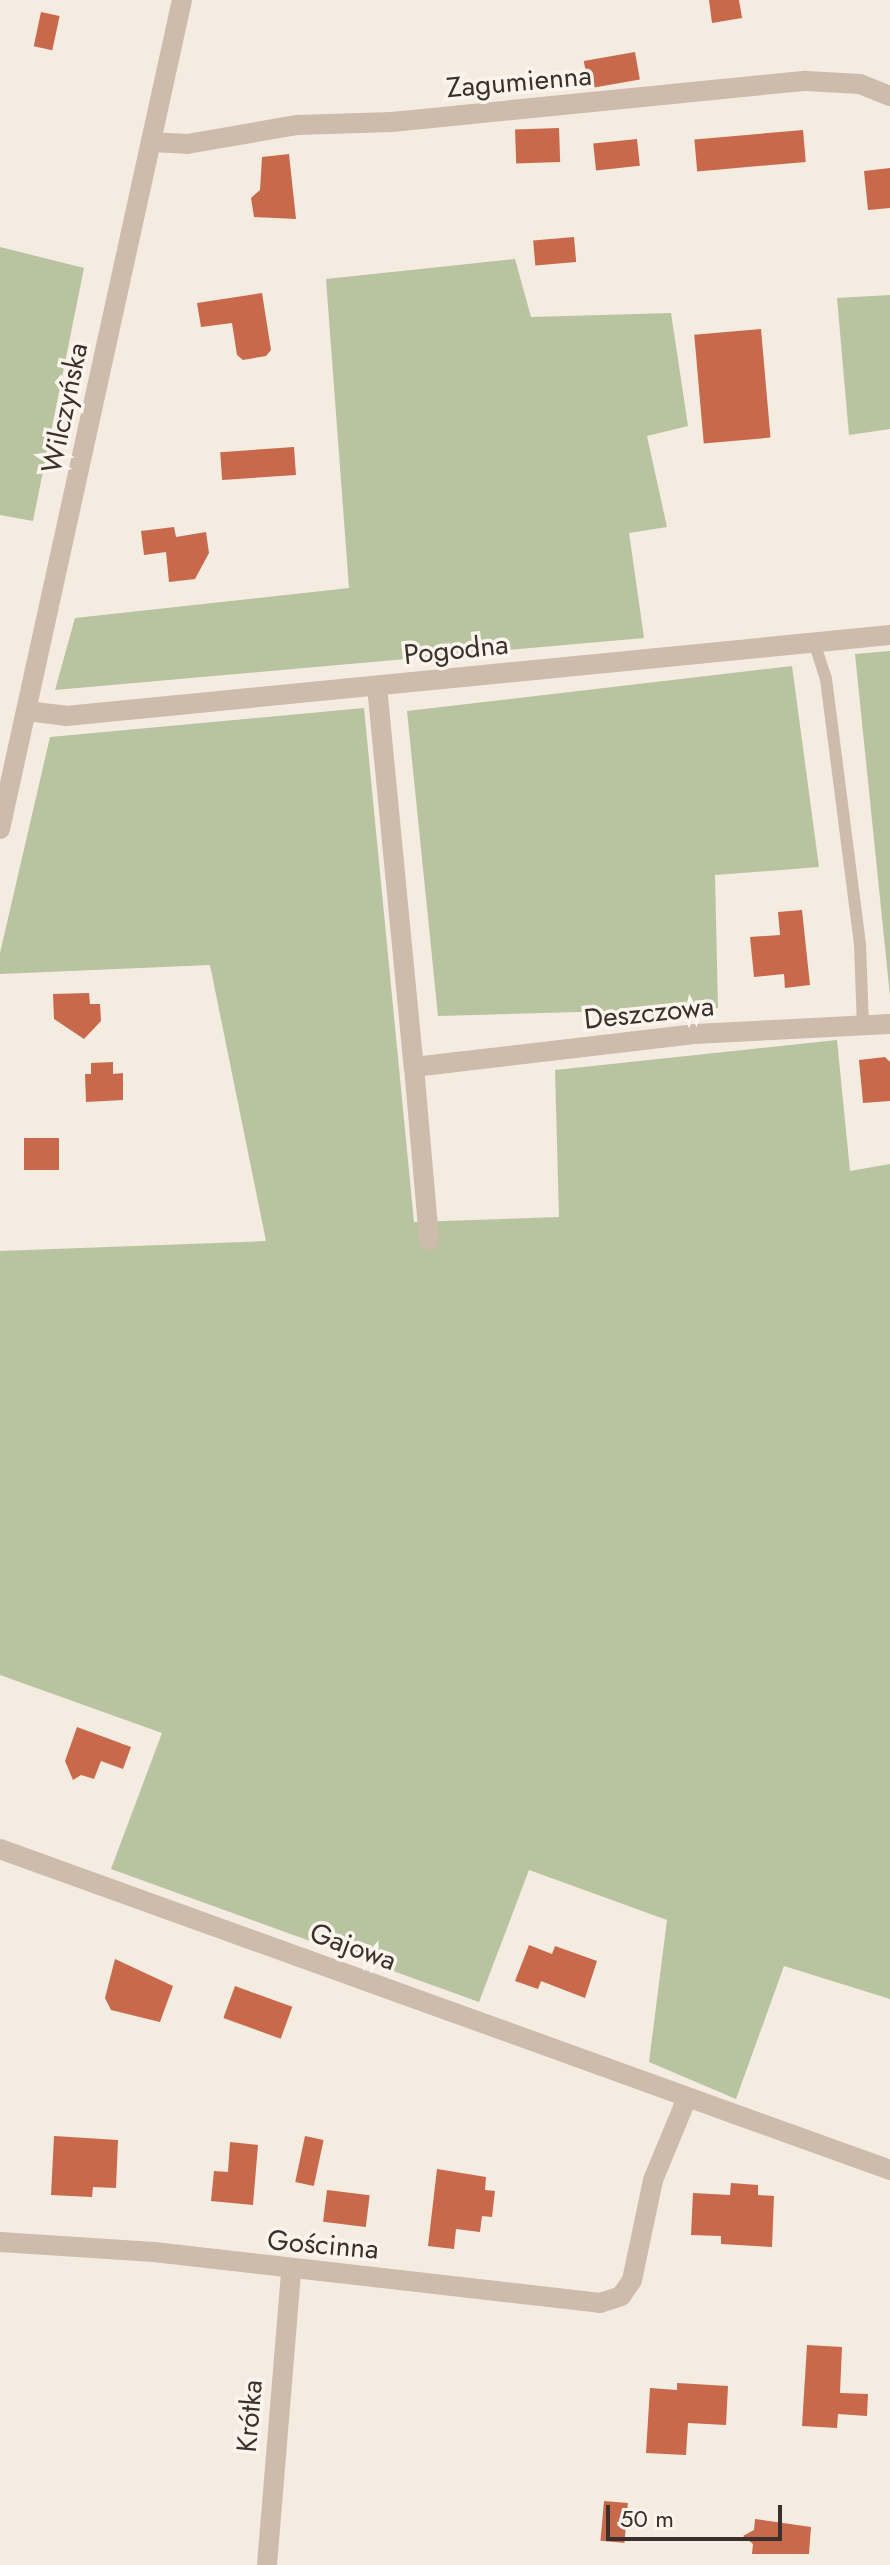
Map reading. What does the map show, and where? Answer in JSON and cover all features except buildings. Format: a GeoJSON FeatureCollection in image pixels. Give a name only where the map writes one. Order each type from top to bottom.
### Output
{"type":"FeatureCollection","features":[{"type":"Feature","properties":{"kind":"street","name":"Wilczyńska"},"geometry":{"type":"LineString","coordinates":[[0,829],[182,0]]}},
{"type":"Feature","properties":{"kind":"street","name":"Zagumienna"},"geometry":{"type":"LineString","coordinates":[[151,142],[187,144],[297,125],[392,122],[806,81],[860,84],[890,96]]}},
{"type":"Feature","properties":{"kind":"street","name":"Pogodna"},"geometry":{"type":"LineString","coordinates":[[27,711],[66,716],[890,635]]}},
{"type":"Feature","properties":{"kind":"street"},"geometry":{"type":"LineString","coordinates":[[377,686],[429,1240]]}},
{"type":"Feature","properties":{"kind":"street","name":"Deszczowa"},"geometry":{"type":"LineString","coordinates":[[414,1067],[694,1034],[890,1024]]}},
{"type":"Feature","properties":{"kind":"street","name":"Gajowa"},"geometry":{"type":"LineString","coordinates":[[0,1849],[687,2098],[827,2143],[890,2170]]}},
{"type":"Feature","properties":{"kind":"street","name":"Gościnna"},"geometry":{"type":"LineString","coordinates":[[0,2242],[154,2252],[291,2272],[600,2303],[621,2296],[632,2280],[653,2180],[687,2098]]}},
{"type":"Feature","properties":{"kind":"street","name":"Krótka"},"geometry":{"type":"LineString","coordinates":[[267,2565],[291,2272]]}},
{"type":"Feature","properties":{"kind":"lane"},"geometry":{"type":"LineString","coordinates":[[814,642],[826,679],[860,945],[863,1027]]}},
{"type":"Feature","properties":{"kind":"green space"},"geometry":{"type":"Polygon","coordinates":[[[0,247],[84,268],[33,521],[0,515],[0,247]]]}},
{"type":"Feature","properties":{"kind":"green space"},"geometry":{"type":"Polygon","coordinates":[[[515,259],[531,317],[671,313],[688,426],[647,436],[667,527],[629,533],[644,638],[55,690],[75,618],[349,588],[326,279],[515,259]]]}},
{"type":"Feature","properties":{"kind":"green space"},"geometry":{"type":"Polygon","coordinates":[[[890,295],[890,429],[849,435],[837,298],[890,295]]]}},
{"type":"Feature","properties":{"kind":"green space"},"geometry":{"type":"Polygon","coordinates":[[[890,651],[890,996],[855,654],[890,651]]]}},
{"type":"Feature","properties":{"kind":"green space"},"geometry":{"type":"Polygon","coordinates":[[[792,666],[819,867],[715,875],[718,1008],[438,1016],[407,711],[792,666]]]}},
{"type":"Feature","properties":{"kind":"green space"},"geometry":{"type":"Polygon","coordinates":[[[364,708],[414,1222],[559,1217],[555,1070],[837,1040],[850,1171],[890,1164],[890,1999],[784,1966],[736,2099],[649,2062],[667,1920],[529,1870],[479,2002],[111,1869],[162,1733],[0,1675],[0,1251],[266,1241],[210,965],[0,974],[0,953],[50,737],[364,708]]]}}]}
